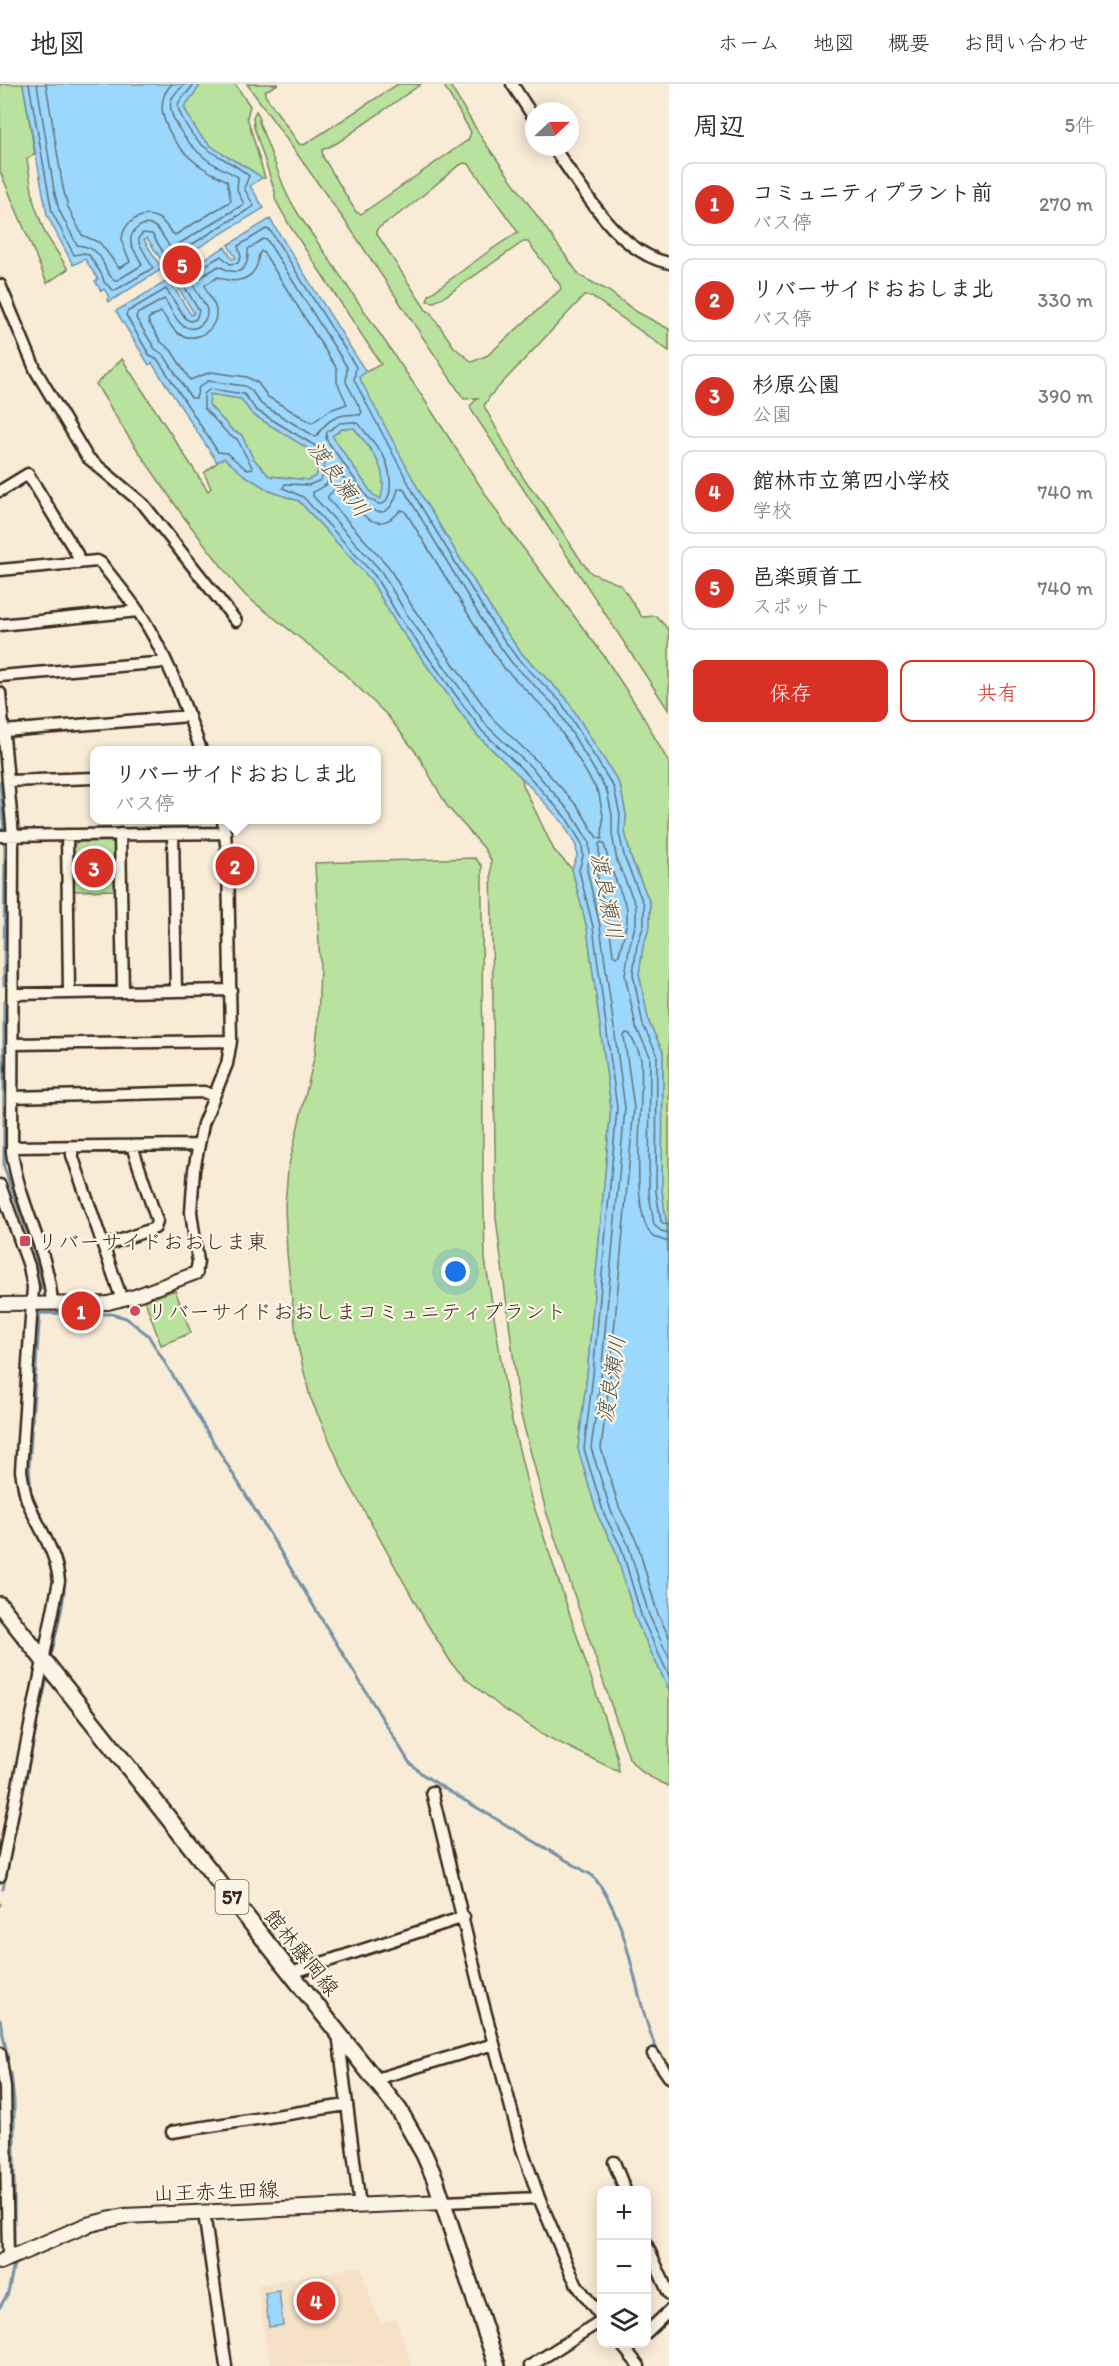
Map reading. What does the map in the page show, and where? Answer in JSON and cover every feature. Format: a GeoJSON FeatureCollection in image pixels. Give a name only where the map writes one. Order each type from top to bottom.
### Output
{"type":"FeatureCollection","features":[{"type":"Feature","properties":{"kind":"main road","name":"館林藤岡線"},"geometry":{"type":"LineString","coordinates":[[0,1605],[376,2079],[412,2132],[435,2179],[497,2366]]}},
{"type":"Feature","properties":{"kind":"main road","name":"山王赤生田線"},"geometry":{"type":"LineString","coordinates":[[4,2260],[58,2236],[104,2220],[131,2215],[443,2202]]}},
{"type":"Feature","properties":{"kind":"street"},"geometry":{"type":"LineString","coordinates":[[512,84],[525,104]]}},
{"type":"Feature","properties":{"kind":"street"},"geometry":{"type":"LineString","coordinates":[[560,156],[616,231],[641,251],[669,263]]}},
{"type":"Feature","properties":{"kind":"street"},"geometry":{"type":"LineString","coordinates":[[0,285],[36,371],[87,457],[144,505],[237,621]]}},
{"type":"Feature","properties":{"kind":"street"},"geometry":{"type":"LineString","coordinates":[[0,491],[28,474],[77,554],[79,563]]}},
{"type":"Feature","properties":{"kind":"street"},"geometry":{"type":"LineString","coordinates":[[0,570],[97,561],[101,564],[138,611],[166,662],[200,746]]}},
{"type":"Feature","properties":{"kind":"street"},"geometry":{"type":"LineString","coordinates":[[0,625],[138,611]]}},
{"type":"Feature","properties":{"kind":"street"},"geometry":{"type":"LineString","coordinates":[[0,676],[166,662]]}},
{"type":"Feature","properties":{"kind":"street"},"geometry":{"type":"LineString","coordinates":[[0,693],[13,836],[12,1147],[15,1176],[49,1271],[52,1304]]}},
{"type":"Feature","properties":{"kind":"street"},"geometry":{"type":"LineString","coordinates":[[4,731],[189,716]]}},
{"type":"Feature","properties":{"kind":"street"},"geometry":{"type":"LineString","coordinates":[[8,781],[90,778]]}},
{"type":"Feature","properties":{"kind":"street"},"geometry":{"type":"LineString","coordinates":[[0,1304],[95,1304],[122,1300],[196,1273],[198,1262],[192,1227],[191,1197],[198,1145],[227,1064],[231,1041],[224,824]]}},
{"type":"Feature","properties":{"kind":"street"},"geometry":{"type":"LineString","coordinates":[[0,836],[226,833]]}},
{"type":"Feature","properties":{"kind":"street"},"geometry":{"type":"LineString","coordinates":[[120,834],[123,992]]}},
{"type":"Feature","properties":{"kind":"street"},"geometry":{"type":"LineString","coordinates":[[173,834],[177,991]]}},
{"type":"Feature","properties":{"kind":"street"},"geometry":{"type":"LineString","coordinates":[[67,835],[69,993]]}},
{"type":"Feature","properties":{"kind":"street"},"geometry":{"type":"LineString","coordinates":[[13,994],[231,990]]}},
{"type":"Feature","properties":{"kind":"street"},"geometry":{"type":"LineString","coordinates":[[12,1044],[231,1041]]}},
{"type":"Feature","properties":{"kind":"street"},"geometry":{"type":"LineString","coordinates":[[12,1097],[204,1092],[214,1096]]}},
{"type":"Feature","properties":{"kind":"street"},"geometry":{"type":"LineString","coordinates":[[12,1147],[198,1145]]}},
{"type":"Feature","properties":{"kind":"street"},"geometry":{"type":"LineString","coordinates":[[105,1246],[155,1228],[157,1221],[132,1146]]}},
{"type":"Feature","properties":{"kind":"street"},"geometry":{"type":"LineString","coordinates":[[72,1147],[72,1155],[122,1300]]}},
{"type":"Feature","properties":{"kind":"street"},"geometry":{"type":"LineString","coordinates":[[0,1185],[33,1287],[21,1471],[27,1499],[51,1549],[58,1568],[59,1581],[0,1875]]}},
{"type":"Feature","properties":{"kind":"street"},"geometry":{"type":"LineString","coordinates":[[432,1792],[522,2149],[539,2198],[577,2285],[597,2312]]}},
{"type":"Feature","properties":{"kind":"street"},"geometry":{"type":"LineString","coordinates":[[291,1973],[464,1917]]}},
{"type":"Feature","properties":{"kind":"street"},"geometry":{"type":"LineString","coordinates":[[337,2030],[359,2199],[356,2206]]}},
{"type":"Feature","properties":{"kind":"street"},"geometry":{"type":"LineString","coordinates":[[376,2079],[494,2044]]}},
{"type":"Feature","properties":{"kind":"street"},"geometry":{"type":"LineString","coordinates":[[0,2053],[5,2087],[4,2260]]}},
{"type":"Feature","properties":{"kind":"street"},"geometry":{"type":"LineString","coordinates":[[653,2054],[669,2077]]}},
{"type":"Feature","properties":{"kind":"street"},"geometry":{"type":"LineString","coordinates":[[172,2132],[346,2105]]}},
{"type":"Feature","properties":{"kind":"street"},"geometry":{"type":"LineString","coordinates":[[614,2162],[623,2186]]}},
{"type":"Feature","properties":{"kind":"street"},"geometry":{"type":"LineString","coordinates":[[443,2202],[539,2198]]}},
{"type":"Feature","properties":{"kind":"street"},"geometry":{"type":"LineString","coordinates":[[204,2213],[226,2366]]}},
{"type":"Feature","properties":{"kind":"street"},"geometry":{"type":"LineString","coordinates":[[651,2254],[669,2294]]}},
{"type":"Feature","properties":{"kind":"street"},"geometry":{"type":"LineString","coordinates":[[651,2328],[669,2311]]}},
{"type":"Feature","properties":{"kind":"street"},"geometry":{"type":"LineString","coordinates":[[530,2366],[597,2322]]}},
{"type":"Feature","properties":{"kind":"street"},"geometry":{"type":"LineString","coordinates":[[625,2348],[639,2366]]}},
{"type":"Feature","properties":{"kind":"shaded area"},"geometry":{"type":"Polygon","coordinates":[[[360,2266],[380,2323],[396,2318],[412,2366],[270,2366],[257,2285],[360,2266]]]}},
{"type":"Feature","properties":{"kind":"green space"},"geometry":{"type":"Polygon","coordinates":[[[0,84],[23,84],[35,154],[27,159],[34,203],[45,233],[68,269],[47,283],[0,171],[0,84]]]}},
{"type":"Feature","properties":{"kind":"green space"},"geometry":{"type":"Polygon","coordinates":[[[197,84],[235,84],[250,106],[247,117],[265,178],[220,152],[200,135],[184,107],[199,87],[197,84]]]}},
{"type":"Feature","properties":{"kind":"green space"},"geometry":{"type":"Polygon","coordinates":[[[247,84],[278,84],[265,91],[265,95],[299,144],[304,145],[398,84],[421,84],[337,143],[322,150],[323,157],[356,212],[361,214],[468,140],[471,132],[443,84],[449,84],[483,140],[580,276],[669,329],[669,351],[591,296],[584,296],[490,396],[484,406],[524,479],[545,505],[591,573],[621,585],[642,617],[656,616],[669,630],[669,711],[472,411],[470,406],[478,398],[464,399],[350,228],[247,84]],[[464,163],[458,166],[409,207],[377,229],[377,234],[426,310],[430,312],[454,347],[472,362],[488,355],[561,289],[528,242],[523,242],[444,297],[434,302],[427,301],[429,295],[518,232],[469,164],[464,163]]]}},
{"type":"Feature","properties":{"kind":"green space"},"geometry":{"type":"Polygon","coordinates":[[[256,111],[287,195],[299,215],[418,390],[503,521],[604,656],[640,711],[669,763],[669,1303],[667,1227],[662,1191],[663,1052],[649,1023],[639,974],[643,946],[650,926],[650,903],[631,858],[625,832],[626,815],[620,785],[566,698],[522,654],[499,622],[424,500],[358,376],[381,364],[290,226],[275,199],[275,192],[254,127],[253,117],[256,111]]]}},
{"type":"Feature","properties":{"kind":"green space"},"geometry":{"type":"Polygon","coordinates":[[[122,359],[208,491],[211,488],[204,473],[224,457],[244,475],[270,491],[299,501],[371,580],[394,620],[477,735],[522,778],[523,785],[554,850],[572,869],[587,928],[611,1107],[587,1375],[578,1449],[598,1516],[615,1549],[636,1620],[669,1690],[669,1786],[642,1772],[629,1758],[546,1511],[520,1411],[496,1218],[491,860],[484,848],[447,806],[418,755],[387,715],[337,667],[246,596],[183,516],[128,436],[96,384],[122,359]]]}},
{"type":"Feature","properties":{"kind":"green space"},"geometry":{"type":"Polygon","coordinates":[[[210,394],[241,399],[252,414],[312,451],[318,463],[316,476],[308,480],[269,476],[253,458],[241,434],[233,431],[209,405],[210,394]]]}},
{"type":"Feature","properties":{"kind":"green space"},"geometry":{"type":"Polygon","coordinates":[[[354,428],[373,452],[381,469],[382,500],[373,495],[332,436],[342,429],[354,428]]]}},
{"type":"Feature","properties":{"kind":"green space"},"geometry":{"type":"Polygon","coordinates":[[[112,841],[115,845],[117,890],[73,891],[72,847],[77,842],[112,841]]]}},
{"type":"Feature","properties":{"kind":"green space"},"geometry":{"type":"Polygon","coordinates":[[[475,858],[482,866],[485,1259],[508,1404],[530,1495],[617,1756],[619,1772],[546,1736],[502,1708],[466,1679],[452,1664],[346,1478],[310,1397],[297,1342],[287,1253],[285,1206],[288,1169],[315,1054],[318,1025],[320,966],[315,863],[475,858]]]}},
{"type":"Feature","properties":{"kind":"green space"},"geometry":{"type":"Polygon","coordinates":[[[175,1290],[191,1333],[161,1345],[145,1301],[175,1290]]]}},
{"type":"Feature","properties":{"kind":"water"},"geometry":{"type":"Polygon","coordinates":[[[23,84],[197,84],[199,87],[184,107],[190,119],[209,144],[262,178],[250,186],[264,208],[166,267],[147,238],[144,240],[162,269],[109,302],[107,299],[109,297],[104,289],[101,291],[95,281],[98,279],[85,259],[73,265],[47,215],[23,84]]]}},
{"type":"Feature","properties":{"kind":"water","name":"渡良瀬川"},"geometry":{"type":"Polygon","coordinates":[[[270,219],[366,372],[359,377],[424,500],[499,622],[522,654],[566,698],[620,785],[626,815],[625,832],[631,858],[650,903],[650,926],[643,946],[639,974],[649,1023],[663,1052],[662,1191],[667,1227],[669,1303],[669,1690],[636,1620],[615,1549],[598,1516],[578,1449],[587,1375],[611,1107],[587,928],[572,869],[577,856],[576,846],[563,823],[522,778],[477,735],[394,620],[371,580],[299,501],[270,491],[244,475],[224,458],[217,462],[152,363],[149,365],[116,311],[169,280],[191,315],[194,313],[172,278],[225,247],[232,259],[236,258],[228,245],[270,219]],[[210,394],[209,405],[233,431],[241,434],[253,458],[269,476],[308,480],[316,476],[318,463],[312,451],[252,414],[241,399],[210,394]],[[354,428],[342,429],[332,436],[373,495],[381,499],[383,478],[381,469],[373,452],[354,428]]]}},
{"type":"Feature","properties":{"kind":"water"},"geometry":{"type":"Polygon","coordinates":[[[279,2291],[283,2325],[269,2327],[265,2293],[279,2291]]]}},
{"type":"Feature","properties":{"kind":"waterway"},"geometry":{"type":"LineString","coordinates":[[0,782],[4,830]]}},
{"type":"Feature","properties":{"kind":"waterway"},"geometry":{"type":"LineString","coordinates":[[4,985],[5,839]]}},
{"type":"Feature","properties":{"kind":"waterway"},"geometry":{"type":"LineString","coordinates":[[4,1002],[4,1167],[36,1258],[41,1289]]}},
{"type":"Feature","properties":{"kind":"waterway"},"geometry":{"type":"LineString","coordinates":[[40,1310],[29,1465],[31,1493],[52,1540]]}},
{"type":"Feature","properties":{"kind":"waterway"},"geometry":{"type":"LineString","coordinates":[[39,1313],[112,1314],[126,1318],[148,1335],[409,1762],[422,1774],[447,1790],[593,1876],[616,1916],[650,2032],[659,2054]]}},
{"type":"Feature","properties":{"kind":"waterway"},"geometry":{"type":"LineString","coordinates":[[52,1652],[64,1590],[63,1566],[59,1554]]}},
{"type":"Feature","properties":{"kind":"waterway"},"geometry":{"type":"LineString","coordinates":[[40,1710],[48,1674]]}},
{"type":"Feature","properties":{"kind":"waterway"},"geometry":{"type":"LineString","coordinates":[[3,1889],[37,1725]]}},
{"type":"Feature","properties":{"kind":"waterway"},"geometry":{"type":"LineString","coordinates":[[0,2020],[8,2059]]}},
{"type":"Feature","properties":{"kind":"waterway"},"geometry":{"type":"LineString","coordinates":[[11,2073],[14,2101],[14,2246]]}},
{"type":"Feature","properties":{"kind":"waterway"},"geometry":{"type":"LineString","coordinates":[[0,2307],[8,2293],[14,2264]]}},
{"type":"Feature","properties":{"kind":"place","name":"邑楽頭首工"},"geometry":{"type":"Point","coordinates":[182,265]}},
{"type":"Feature","properties":{"kind":"place","name":"リバーサイドおおしま北"},"geometry":{"type":"Point","coordinates":[235,866]}},
{"type":"Feature","properties":{"kind":"place","name":"杉原公園"},"geometry":{"type":"Point","coordinates":[94,868]}},
{"type":"Feature","properties":{"kind":"place","name":"リバーサイドおおしま東"},"geometry":{"type":"Point","coordinates":[25,1241]}},
{"type":"Feature","properties":{"kind":"place","name":"コミュニティプラント前"},"geometry":{"type":"Point","coordinates":[81,1311]}},
{"type":"Feature","properties":{"kind":"place","name":"リバーサイドおおしまコミュニティプラント"},"geometry":{"type":"Point","coordinates":[135,1311]}},
{"type":"Feature","properties":{"kind":"place","name":"館林市立第四小学校"},"geometry":{"type":"Point","coordinates":[316,2301]}}]}
